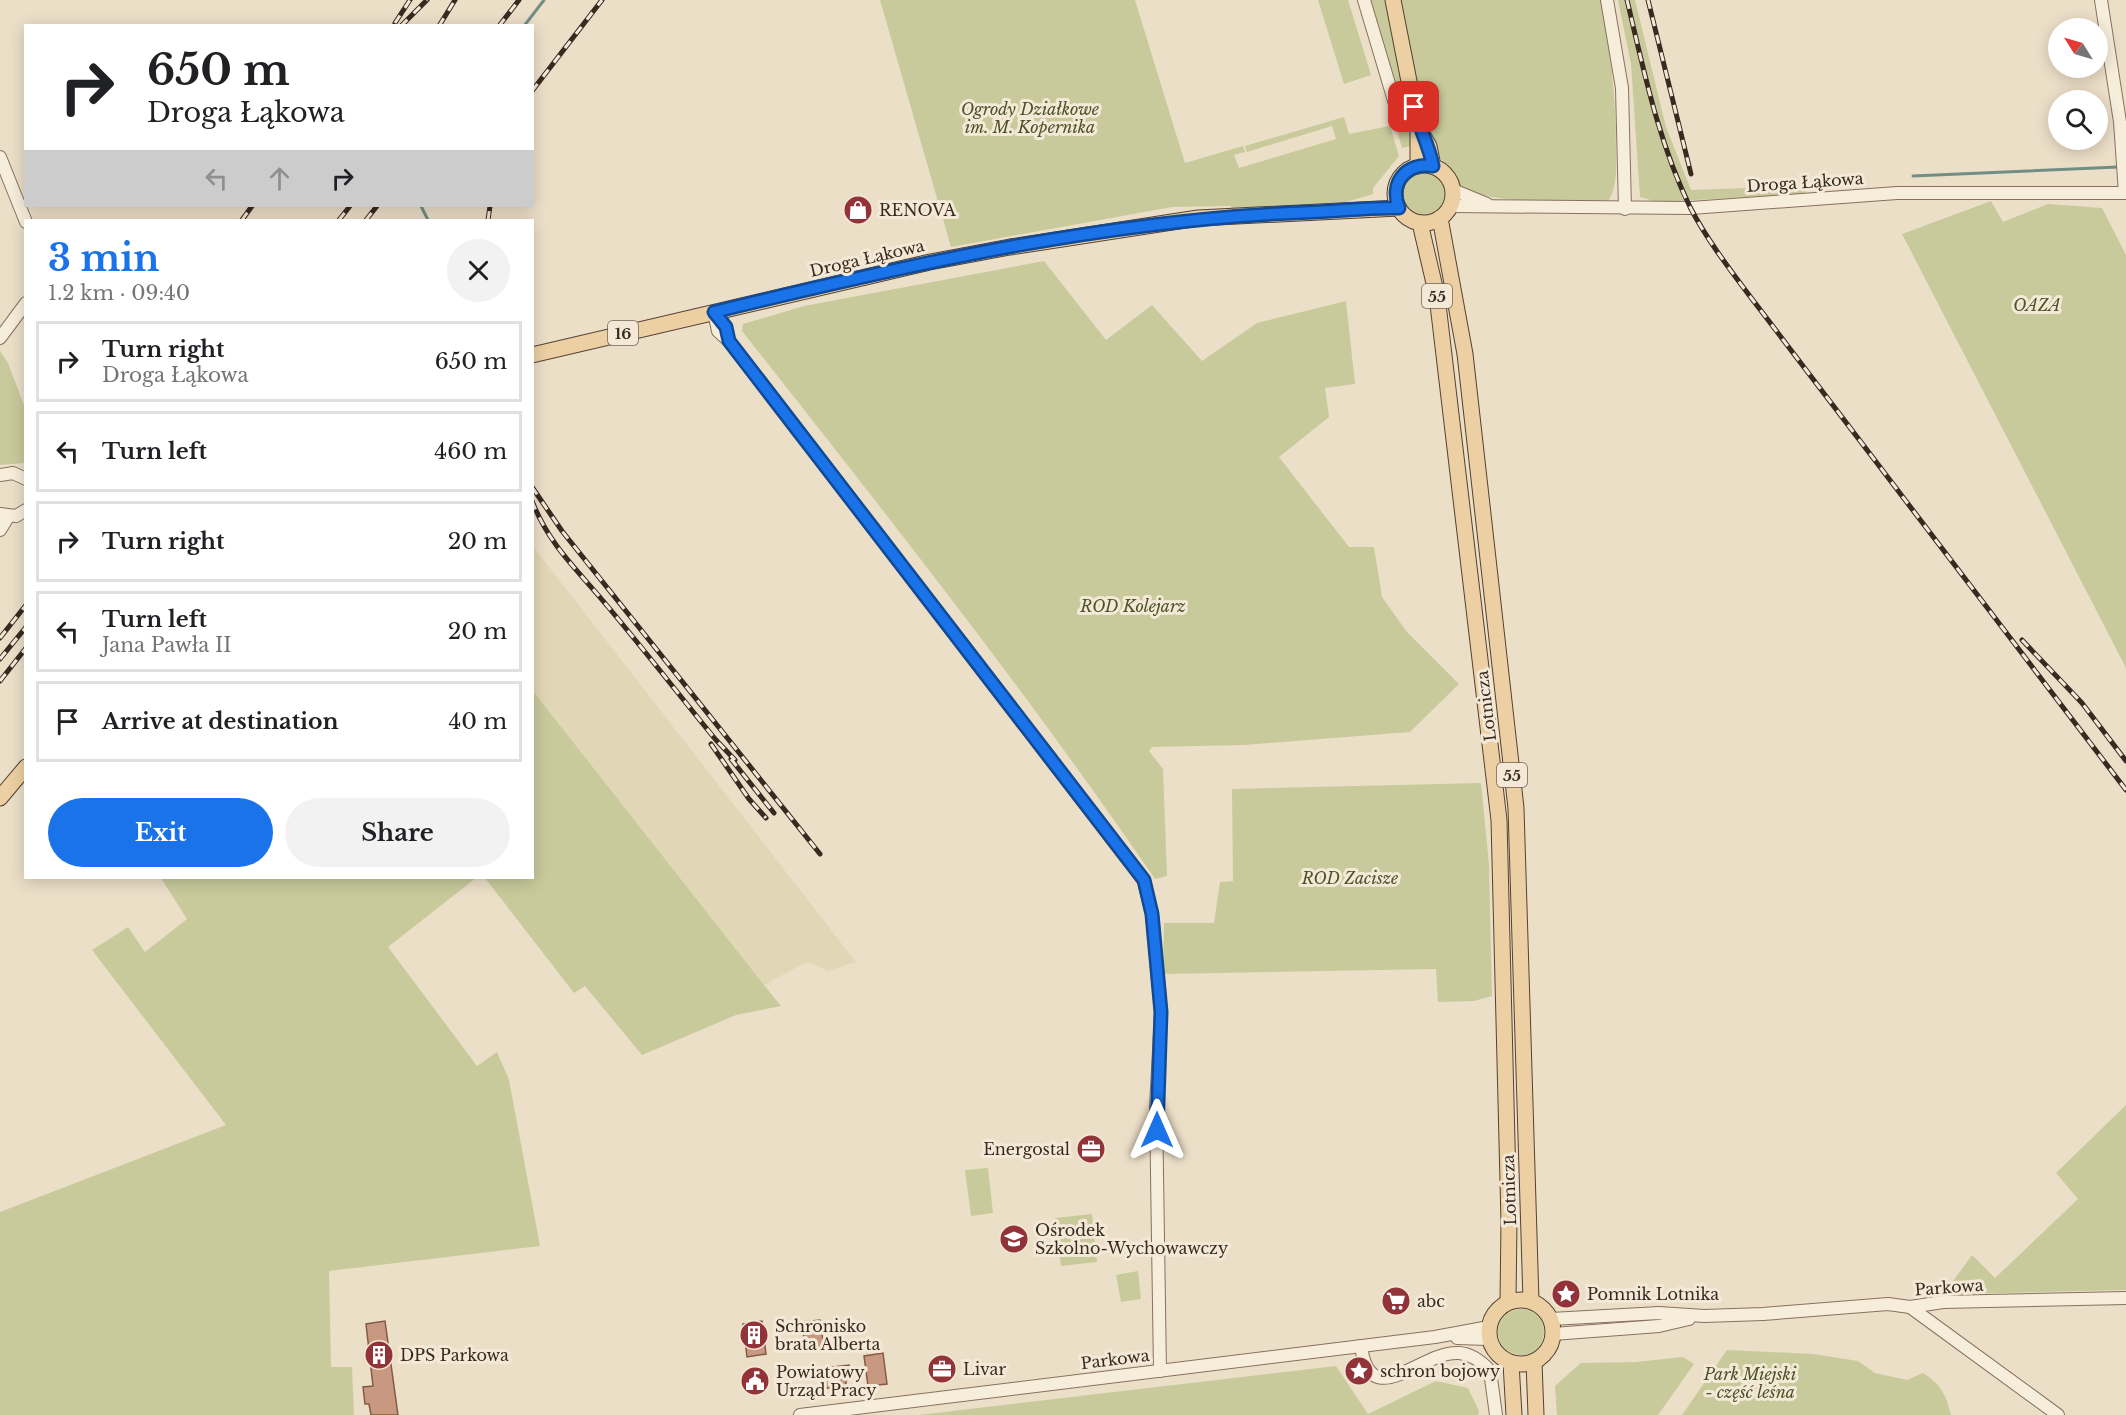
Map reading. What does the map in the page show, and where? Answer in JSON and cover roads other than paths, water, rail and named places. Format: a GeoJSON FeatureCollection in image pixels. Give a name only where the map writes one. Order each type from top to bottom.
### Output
{"type":"FeatureCollection","features":[{"type":"Feature","properties":{"kind":"main road"},"geometry":{"type":"LineString","coordinates":[[1393,0],[1425,166],[1446,175],[1453,190],[1451,206],[1440,218],[1420,223],[1412,220],[1399,208],[1395,192]]}},
{"type":"Feature","properties":{"kind":"main road","name":"16"},"geometry":{"type":"LineString","coordinates":[[1395,192],[1400,178],[1425,166]]}},
{"type":"Feature","properties":{"kind":"main road","name":"Droga Łąkowa"},"geometry":{"type":"LineString","coordinates":[[1358,208],[1395,192]]}},
{"type":"Feature","properties":{"kind":"main road","name":"Droga Łąkowa"},"geometry":{"type":"LineString","coordinates":[[534,355],[930,262],[1126,228],[1198,218],[1358,208],[1399,208]]}},
{"type":"Feature","properties":{"kind":"main road","name":"Lotnicza"},"geometry":{"type":"LineString","coordinates":[[1440,218],[1465,354],[1516,808],[1531,1301]]}},
{"type":"Feature","properties":{"kind":"main road","name":"Lotnicza"},"geometry":{"type":"LineString","coordinates":[[1420,223],[1437,296],[1499,820],[1508,1176],[1508,1302]]}},
{"type":"Feature","properties":{"kind":"main road"},"geometry":{"type":"LineString","coordinates":[[0,798],[24,769]]}},
{"type":"Feature","properties":{"kind":"main road"},"geometry":{"type":"LineString","coordinates":[[1523,1299],[1531,1301],[1543,1308],[1552,1327],[1543,1355],[1534,1362],[1511,1363],[1494,1349],[1489,1333],[1495,1312],[1508,1302],[1523,1299]]}},
{"type":"Feature","properties":{"kind":"main road"},"geometry":{"type":"LineString","coordinates":[[1534,1362],[1536,1415]]}},
{"type":"Feature","properties":{"kind":"main road"},"geometry":{"type":"LineString","coordinates":[[1511,1363],[1514,1415]]}},
{"type":"Feature","properties":{"kind":"street"},"geometry":{"type":"LineString","coordinates":[[1364,0],[1398,114]]}},
{"type":"Feature","properties":{"kind":"street"},"geometry":{"type":"LineString","coordinates":[[1607,0],[1622,88],[1625,209]]}},
{"type":"Feature","properties":{"kind":"street"},"geometry":{"type":"LineString","coordinates":[[2101,0],[2120,122],[2125,193]]}},
{"type":"Feature","properties":{"kind":"street"},"geometry":{"type":"LineString","coordinates":[[0,157],[25,219]]}},
{"type":"Feature","properties":{"kind":"street","name":"Droga Łąkowa"},"geometry":{"type":"LineString","coordinates":[[1453,190],[1487,204]]}},
{"type":"Feature","properties":{"kind":"street","name":"Droga Łąkowa"},"geometry":{"type":"LineString","coordinates":[[1451,206],[1487,204],[1525,208],[1702,208],[1897,193],[2125,193]]}},
{"type":"Feature","properties":{"kind":"street"},"geometry":{"type":"LineString","coordinates":[[0,338],[24,306]]}},
{"type":"Feature","properties":{"kind":"street"},"geometry":{"type":"LineString","coordinates":[[714,312],[718,331],[729,341],[1144,880],[1152,914],[1161,1012],[1156,1107],[1160,1371]]}},
{"type":"Feature","properties":{"kind":"street"},"geometry":{"type":"LineString","coordinates":[[0,475],[22,474]]}},
{"type":"Feature","properties":{"kind":"street"},"geometry":{"type":"LineString","coordinates":[[0,530],[4,516],[16,516],[24,511]]}},
{"type":"Feature","properties":{"kind":"street","name":"Parkowa"},"geometry":{"type":"LineString","coordinates":[[1552,1327],[1659,1313],[1704,1316],[1888,1304],[1910,1308],[1943,1302],[2126,1298]]}},
{"type":"Feature","properties":{"kind":"street"},"geometry":{"type":"LineString","coordinates":[[1910,1308],[1959,1341],[2058,1415]]}},
{"type":"Feature","properties":{"kind":"street","name":"Parkowa"},"geometry":{"type":"LineString","coordinates":[[800,1415],[1435,1336],[1489,1333]]}},
{"type":"Feature","properties":{"kind":"street"},"geometry":{"type":"LineString","coordinates":[[1361,1346],[1367,1373],[1374,1379],[1384,1382],[1406,1375],[1449,1354],[1472,1356],[1490,1371],[1496,1415]]}},
{"type":"Feature","properties":{"kind":"waterway"},"geometry":{"type":"LineString","coordinates":[[526,24],[544,0]]}},
{"type":"Feature","properties":{"kind":"waterway"},"geometry":{"type":"LineString","coordinates":[[1913,176],[2118,167]]}},
{"type":"Feature","properties":{"kind":"waterway"},"geometry":{"type":"LineString","coordinates":[[422,207],[428,219]]}},
{"type":"Feature","properties":{"kind":"railway"},"geometry":{"type":"LineString","coordinates":[[395,23],[410,0]]}},
{"type":"Feature","properties":{"kind":"railway"},"geometry":{"type":"LineString","coordinates":[[403,24],[427,0]]}},
{"type":"Feature","properties":{"kind":"railway"},"geometry":{"type":"LineString","coordinates":[[440,24],[455,0]]}},
{"type":"Feature","properties":{"kind":"railway"},"geometry":{"type":"LineString","coordinates":[[501,24],[519,0]]}},
{"type":"Feature","properties":{"kind":"railway"},"geometry":{"type":"LineString","coordinates":[[534,88],[602,0]]}},
{"type":"Feature","properties":{"kind":"railway"},"geometry":{"type":"LineString","coordinates":[[1627,0],[1660,131],[1679,182],[1703,230],[1749,295],[2126,790]]}},
{"type":"Feature","properties":{"kind":"railway"},"geometry":{"type":"LineString","coordinates":[[1648,0],[1691,174]]}},
{"type":"Feature","properties":{"kind":"railway"},"geometry":{"type":"LineString","coordinates":[[243,219],[251,207]]}},
{"type":"Feature","properties":{"kind":"railway"},"geometry":{"type":"LineString","coordinates":[[340,219],[349,207]]}},
{"type":"Feature","properties":{"kind":"railway"},"geometry":{"type":"LineString","coordinates":[[367,219],[376,207]]}},
{"type":"Feature","properties":{"kind":"railway"},"geometry":{"type":"LineString","coordinates":[[488,219],[490,207]]}},
{"type":"Feature","properties":{"kind":"railway"},"geometry":{"type":"LineString","coordinates":[[534,490],[562,531],[820,854]]}},
{"type":"Feature","properties":{"kind":"railway"},"geometry":{"type":"LineString","coordinates":[[534,506],[547,532],[566,558],[735,760]]}},
{"type":"Feature","properties":{"kind":"railway"},"geometry":{"type":"LineString","coordinates":[[0,638],[24,608]]}},
{"type":"Feature","properties":{"kind":"railway"},"geometry":{"type":"LineString","coordinates":[[0,659],[24,629]]}},
{"type":"Feature","properties":{"kind":"railway"},"geometry":{"type":"LineString","coordinates":[[2022,640],[2082,703],[2126,761]]}},
{"type":"Feature","properties":{"kind":"railway"},"geometry":{"type":"LineString","coordinates":[[0,681],[24,651]]}},
{"type":"Feature","properties":{"kind":"railway"},"geometry":{"type":"LineString","coordinates":[[711,744],[749,799],[766,818]]}},
{"type":"Feature","properties":{"kind":"railway"},"geometry":{"type":"LineString","coordinates":[[731,759],[774,813]]}},
{"type":"Feature","properties":{"kind":"place","name":"RENOVA"},"geometry":{"type":"Point","coordinates":[858,210]}},
{"type":"Feature","properties":{"kind":"place","name":"Energostal"},"geometry":{"type":"Point","coordinates":[1091,1149]}},
{"type":"Feature","properties":{"kind":"place","name":"Ośrodek Szkolno-Wychowawczy"},"geometry":{"type":"Point","coordinates":[1014,1239]}},
{"type":"Feature","properties":{"kind":"place","name":"Pomnik Lotnika"},"geometry":{"type":"Point","coordinates":[1566,1294]}},
{"type":"Feature","properties":{"kind":"place","name":"abc"},"geometry":{"type":"Point","coordinates":[1396,1301]}},
{"type":"Feature","properties":{"kind":"place","name":"Schronisko brata Alberta"},"geometry":{"type":"Point","coordinates":[754,1335]}},
{"type":"Feature","properties":{"kind":"place","name":"DPS Parkowa"},"geometry":{"type":"Point","coordinates":[379,1355]}},
{"type":"Feature","properties":{"kind":"place","name":"Livar"},"geometry":{"type":"Point","coordinates":[942,1369]}},
{"type":"Feature","properties":{"kind":"place","name":"schron bojowy"},"geometry":{"type":"Point","coordinates":[1359,1371]}},
{"type":"Feature","properties":{"kind":"place","name":"Powiatowy Urząd Pracy"},"geometry":{"type":"Point","coordinates":[755,1381]}},
{"type":"Feature","properties":{"kind":"park label","name":"Ogrody Działkowe im. M. Kopernika"},"geometry":{"type":"Point","coordinates":[1030,118]}},
{"type":"Feature","properties":{"kind":"park label","name":"OAZA"},"geometry":{"type":"Point","coordinates":[2037,305]}},
{"type":"Feature","properties":{"kind":"park label","name":"ROD Kolejarz"},"geometry":{"type":"Point","coordinates":[1133,606]}},
{"type":"Feature","properties":{"kind":"park label","name":"ROD Zacisze"},"geometry":{"type":"Point","coordinates":[1350,878]}},
{"type":"Feature","properties":{"kind":"park label","name":"Park Miejski - część leśna"},"geometry":{"type":"Point","coordinates":[1750,1383]}}]}
